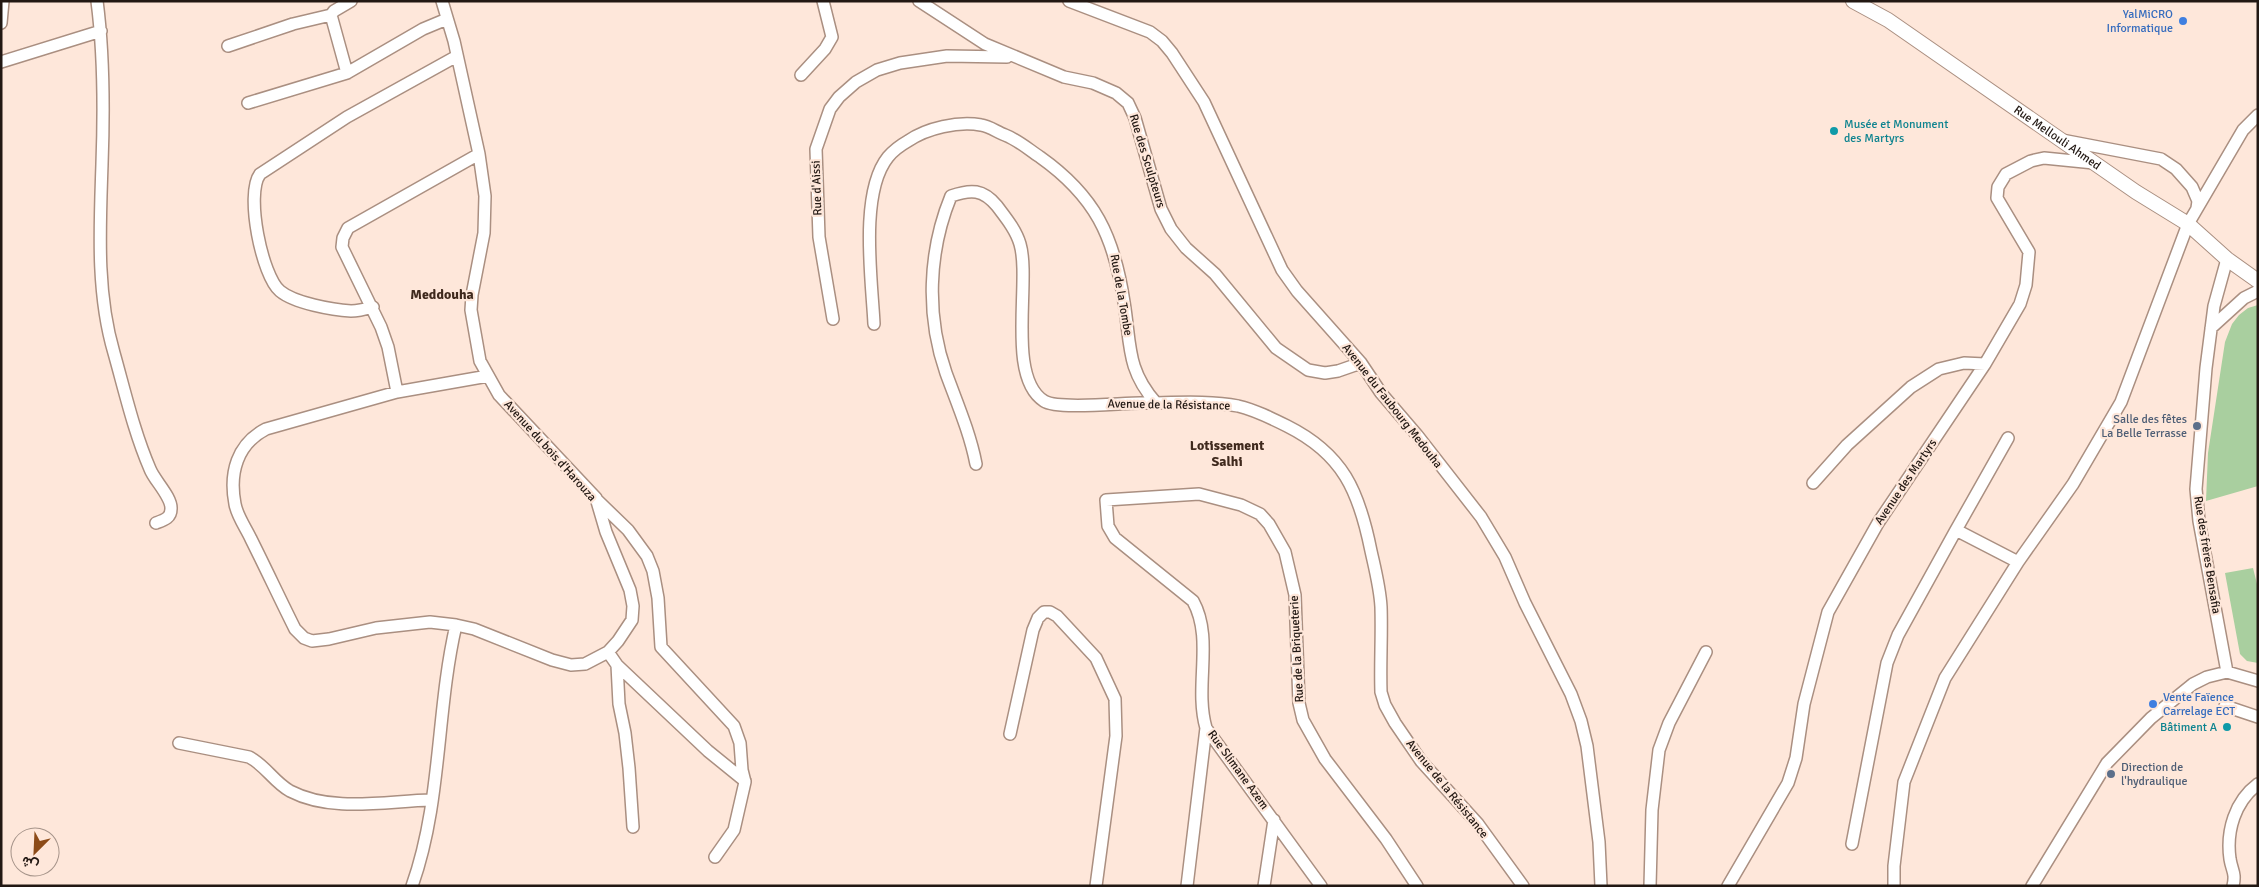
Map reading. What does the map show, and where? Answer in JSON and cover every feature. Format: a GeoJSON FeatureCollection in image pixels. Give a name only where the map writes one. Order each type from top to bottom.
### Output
{"type":"FeatureCollection","features":[{"type":"Feature","properties":{"kind":"street"},"geometry":{"type":"LineString","coordinates":[[1,23],[3,1]]}},
{"type":"Feature","properties":{"kind":"street"},"geometry":{"type":"LineString","coordinates":[[97,1],[101,31],[102,163],[99,254],[102,283],[111,345],[140,444],[150,471],[171,506],[170,515],[156,523]]}},
{"type":"Feature","properties":{"kind":"street"},"geometry":{"type":"LineString","coordinates":[[228,46],[293,24],[331,15],[334,11],[351,1]]}},
{"type":"Feature","properties":{"kind":"street","name":"Avenue du bois d'Harouza"},"geometry":{"type":"LineString","coordinates":[[442,1],[457,56],[479,154],[485,196],[484,233],[473,286],[471,310],[480,361],[499,394],[596,498],[606,532],[630,590],[633,606],[632,620],[608,652],[585,664],[571,664],[552,660],[474,629],[430,622],[376,628],[330,639],[312,641],[304,638],[295,629],[235,505],[234,475],[239,453],[254,435],[266,429],[397,392],[488,376]]}},
{"type":"Feature","properties":{"kind":"street"},"geometry":{"type":"LineString","coordinates":[[801,75],[825,49],[832,37],[823,1]]}},
{"type":"Feature","properties":{"kind":"street","name":"Rue des Sculpteurs"},"geometry":{"type":"LineString","coordinates":[[919,1],[985,44],[1064,77],[1103,87],[1116,93],[1128,103],[1135,118],[1161,209],[1171,229],[1186,248],[1214,274],[1276,348],[1308,370],[1325,373],[1338,371],[1361,363]]}},
{"type":"Feature","properties":{"kind":"street","name":"Avenue du Faubourg Medouha"},"geometry":{"type":"LineString","coordinates":[[1069,1],[1132,24],[1150,32],[1162,41],[1204,102],[1282,270],[1297,291],[1361,363],[1381,393],[1417,435],[1481,517],[1505,557],[1525,603],[1571,694],[1581,720],[1587,746],[1599,842],[1601,886]]}},
{"type":"Feature","properties":{"kind":"street","name":"Rue Mellouli Ahmed"},"geometry":{"type":"LineString","coordinates":[[1853,1],[1888,20],[2136,192],[2188,224],[2227,259],[2258,281]]}},
{"type":"Feature","properties":{"kind":"street"},"geometry":{"type":"LineString","coordinates":[[331,15],[347,73]]}},
{"type":"Feature","properties":{"kind":"street"},"geometry":{"type":"LineString","coordinates":[[248,103],[347,73],[423,29],[447,19]]}},
{"type":"Feature","properties":{"kind":"street"},"geometry":{"type":"LineString","coordinates":[[1,62],[101,31]]}},
{"type":"Feature","properties":{"kind":"street"},"geometry":{"type":"LineString","coordinates":[[373,307],[351,311],[303,302],[280,291],[272,281],[257,235],[254,184],[260,174],[347,117],[457,56]]}},
{"type":"Feature","properties":{"kind":"street","name":"Rue d'Aissi"},"geometry":{"type":"LineString","coordinates":[[833,319],[819,237],[816,149],[823,126],[834,103],[856,82],[877,70],[900,63],[947,56],[1014,57]]}},
{"type":"Feature","properties":{"kind":"street"},"geometry":{"type":"LineString","coordinates":[[1894,886],[1904,782],[1946,678],[2018,562],[2073,484],[2121,402],[2188,224],[2243,130],[2258,115]]}},
{"type":"Feature","properties":{"kind":"street","name":"Rue de la Tombe"},"geometry":{"type":"LineString","coordinates":[[874,324],[870,251],[871,203],[877,181],[887,158],[916,136],[952,125],[981,125],[1012,138],[1061,172],[1096,212],[1118,262],[1131,358],[1137,378],[1156,403]]}},
{"type":"Feature","properties":{"kind":"street"},"geometry":{"type":"LineString","coordinates":[[2060,139],[2161,159],[2176,169],[2192,187],[2198,201],[2197,208]]}},
{"type":"Feature","properties":{"kind":"street"},"geometry":{"type":"LineString","coordinates":[[397,392],[388,347],[373,307],[342,247],[342,238],[348,228],[479,154]]}},
{"type":"Feature","properties":{"kind":"street","name":"Avenue des Martyrs"},"geometry":{"type":"LineString","coordinates":[[1728,886],[1788,783],[1792,772],[1804,704],[1828,612],[1878,524],[1986,364],[2020,304],[2026,285],[2029,252],[1997,198],[1998,187],[2006,174],[2044,158],[2094,163]]}},
{"type":"Feature","properties":{"kind":"street","name":"Avenue de la Résistance"},"geometry":{"type":"LineString","coordinates":[[976,464],[959,405],[946,371],[933,317],[931,281],[945,210],[950,196],[963,192],[975,192],[989,196],[1011,223],[1020,245],[1023,271],[1022,345],[1032,386],[1042,400],[1057,406],[1156,403],[1222,404],[1252,411],[1305,435],[1340,466],[1358,498],[1367,528],[1376,574],[1380,605],[1382,692],[1385,705],[1421,761],[1467,812],[1523,886]]}},
{"type":"Feature","properties":{"kind":"street","name":"Rue des frères Bensafia"},"geometry":{"type":"LineString","coordinates":[[2227,259],[2214,306],[2211,328],[2196,489],[2199,521],[2227,672]]}},
{"type":"Feature","properties":{"kind":"street"},"geometry":{"type":"LineString","coordinates":[[2211,328],[2244,298],[2258,291]]}},
{"type":"Feature","properties":{"kind":"street"},"geometry":{"type":"LineString","coordinates":[[1812,483],[1847,446],[1911,387],[1939,368],[1964,363],[1986,364]]}},
{"type":"Feature","properties":{"kind":"street"},"geometry":{"type":"LineString","coordinates":[[1852,844],[1887,663],[1898,635],[2008,438]]}},
{"type":"Feature","properties":{"kind":"street","name":"Rue de la Briqueterie"},"geometry":{"type":"LineString","coordinates":[[1106,500],[1199,494],[1241,506],[1260,514],[1269,524],[1285,552],[1295,595],[1299,703],[1303,720],[1325,759],[1386,839],[1417,886]]}},
{"type":"Feature","properties":{"kind":"street"},"geometry":{"type":"LineString","coordinates":[[596,498],[628,530],[648,556],[653,570],[658,598],[661,647],[734,726],[740,743],[745,782],[734,830],[715,857]]}},
{"type":"Feature","properties":{"kind":"street","name":"Rue Slimane Azem"},"geometry":{"type":"LineString","coordinates":[[1106,500],[1110,533],[1193,601],[1198,612],[1203,642],[1200,698],[1206,728],[1321,886]]}},
{"type":"Feature","properties":{"kind":"street"},"geometry":{"type":"LineString","coordinates":[[1956,530],[2018,562]]}},
{"type":"Feature","properties":{"kind":"street"},"geometry":{"type":"LineString","coordinates":[[1010,734],[1033,630],[1038,618],[1044,612],[1050,612],[1057,616],[1096,658],[1115,699],[1116,736],[1096,886]]}},
{"type":"Feature","properties":{"kind":"street"},"geometry":{"type":"LineString","coordinates":[[412,886],[423,855],[456,625]]}},
{"type":"Feature","properties":{"kind":"street"},"geometry":{"type":"LineString","coordinates":[[608,652],[617,665],[745,782]]}},
{"type":"Feature","properties":{"kind":"street"},"geometry":{"type":"LineString","coordinates":[[1650,886],[1652,810],[1658,750],[1669,723],[1706,652]]}},
{"type":"Feature","properties":{"kind":"street"},"geometry":{"type":"LineString","coordinates":[[617,665],[619,704],[630,768],[633,827]]}},
{"type":"Feature","properties":{"kind":"street"},"geometry":{"type":"LineString","coordinates":[[2032,886],[2107,763],[2151,718],[2193,684],[2207,677],[2227,672],[2258,682]]}},
{"type":"Feature","properties":{"kind":"street"},"geometry":{"type":"LineString","coordinates":[[2225,706],[2258,717]]}},
{"type":"Feature","properties":{"kind":"street"},"geometry":{"type":"LineString","coordinates":[[1187,886],[1206,728]]}},
{"type":"Feature","properties":{"kind":"street"},"geometry":{"type":"LineString","coordinates":[[179,744],[249,757],[259,763],[274,779],[289,790],[319,801],[342,805],[431,800]]}},
{"type":"Feature","properties":{"kind":"street"},"geometry":{"type":"LineString","coordinates":[[2233,886],[2235,873],[2230,859],[2230,837],[2235,813],[2245,794],[2258,784]]}},
{"type":"Feature","properties":{"kind":"street"},"geometry":{"type":"LineString","coordinates":[[1264,886],[1274,820]]}},
{"type":"Feature","properties":{"kind":"green space"},"geometry":{"type":"Polygon","coordinates":[[[2258,305],[2258,486],[2206,501],[2208,453],[2225,342],[2232,324],[2239,315],[2248,308],[2258,305]]]}},
{"type":"Feature","properties":{"kind":"green space"},"geometry":{"type":"Polygon","coordinates":[[[2253,568],[2258,588],[2258,663],[2247,661],[2240,654],[2225,573],[2253,568]]]}},
{"type":"Feature","properties":{"kind":"place","name":"YalMiCRO Informatique"},"geometry":{"type":"Point","coordinates":[2183,21]}},
{"type":"Feature","properties":{"kind":"place","name":"Musée et Monument des Martyrs"},"geometry":{"type":"Point","coordinates":[1834,131]}},
{"type":"Feature","properties":{"kind":"place","name":"Salle des fêtes La Belle Terrasse"},"geometry":{"type":"Point","coordinates":[2197,426]}},
{"type":"Feature","properties":{"kind":"place","name":"Vente Faïence Carrelage ECT"},"geometry":{"type":"Point","coordinates":[2153,704]}},
{"type":"Feature","properties":{"kind":"place","name":"Bâtiment A"},"geometry":{"type":"Point","coordinates":[2227,727]}},
{"type":"Feature","properties":{"kind":"place","name":"Direction de l'hydraulique"},"geometry":{"type":"Point","coordinates":[2111,774]}},
{"type":"Feature","properties":{"kind":"district","name":"Meddouha"},"geometry":{"type":"Point","coordinates":[442,294]}},
{"type":"Feature","properties":{"kind":"district","name":"Lotissement Salhi"},"geometry":{"type":"Point","coordinates":[1227,454]}}]}
